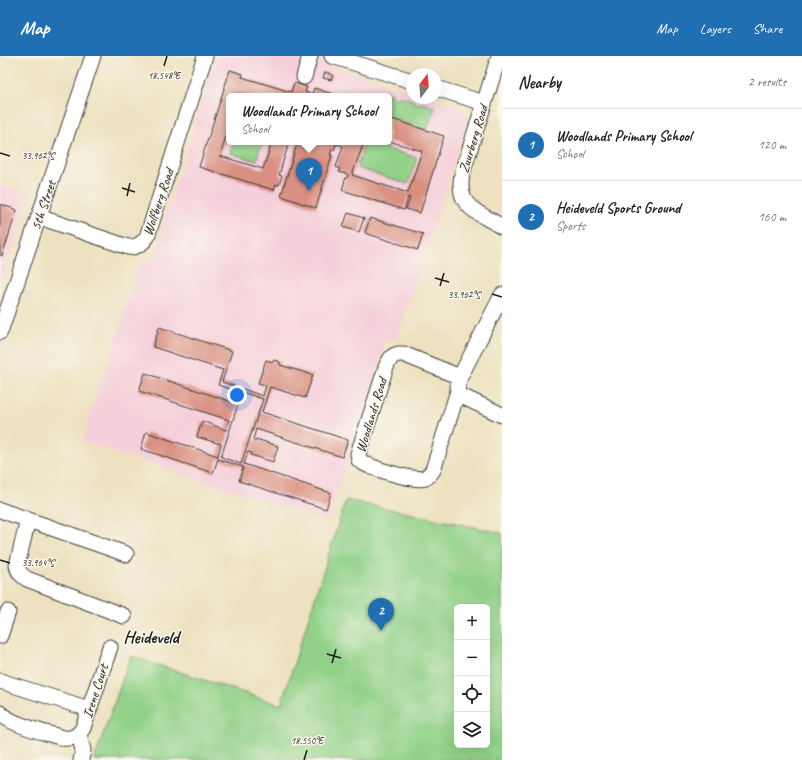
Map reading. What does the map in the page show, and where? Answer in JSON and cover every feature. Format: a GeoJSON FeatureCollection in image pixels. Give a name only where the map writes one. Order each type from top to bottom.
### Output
{"type":"FeatureCollection","features":[{"type":"Feature","properties":{"kind":"street","name":"5th Street"},"geometry":{"type":"LineString","coordinates":[[0,332],[93,56]]}},
{"type":"Feature","properties":{"kind":"street","name":"Wolfberg Road"},"geometry":{"type":"LineString","coordinates":[[39,217],[128,247],[137,246],[144,242],[147,237],[205,56]]}},
{"type":"Feature","properties":{"kind":"street"},"geometry":{"type":"LineString","coordinates":[[304,77],[310,56]]}},
{"type":"Feature","properties":{"kind":"street"},"geometry":{"type":"LineString","coordinates":[[332,56],[406,79]]}},
{"type":"Feature","properties":{"kind":"street","name":"Zuurberg Road"},"geometry":{"type":"LineString","coordinates":[[499,56],[462,174],[460,185],[461,195],[466,204],[502,227]]}},
{"type":"Feature","properties":{"kind":"street"},"geometry":{"type":"LineString","coordinates":[[442,90],[484,103]]}},
{"type":"Feature","properties":{"kind":"street","name":"Woodlands Road"},"geometry":{"type":"LineString","coordinates":[[460,376],[403,354],[398,353],[392,356],[386,367],[358,454],[359,460],[370,466],[417,480],[424,479],[429,475],[436,463],[458,394],[460,376],[498,315],[502,295]]}},
{"type":"Feature","properties":{"kind":"street"},"geometry":{"type":"LineString","coordinates":[[458,394],[502,415]]}},
{"type":"Feature","properties":{"kind":"street"},"geometry":{"type":"LineString","coordinates":[[0,510],[126,554]]}},
{"type":"Feature","properties":{"kind":"street"},"geometry":{"type":"LineString","coordinates":[[28,520],[17,565],[22,576],[124,616]]}},
{"type":"Feature","properties":{"kind":"street"},"geometry":{"type":"LineString","coordinates":[[0,636],[8,612]]}},
{"type":"Feature","properties":{"kind":"street","name":"Irene Court"},"geometry":{"type":"LineString","coordinates":[[81,760],[83,750],[80,734],[110,647]]}},
{"type":"Feature","properties":{"kind":"street"},"geometry":{"type":"LineString","coordinates":[[0,681],[89,709]]}},
{"type":"Feature","properties":{"kind":"street","name":"Irene Court"},"geometry":{"type":"LineString","coordinates":[[0,713],[7,719],[16,723],[63,738],[70,739],[80,734]]}},
{"type":"Feature","properties":{"kind":"shaded area"},"geometry":{"type":"Polygon","coordinates":[[[217,56],[299,56],[406,90],[406,104],[442,104],[442,102],[459,107],[468,119],[396,340],[387,338],[327,521],[82,441],[141,260],[151,263],[217,56]]]}},
{"type":"Feature","properties":{"kind":"shaded area"},"geometry":{"type":"Polygon","coordinates":[[[0,186],[30,195],[0,284],[0,186]]]}},
{"type":"Feature","properties":{"kind":"green space"},"geometry":{"type":"Polygon","coordinates":[[[380,90],[390,93],[379,93],[380,90]]]}},
{"type":"Feature","properties":{"kind":"green space"},"geometry":{"type":"Polygon","coordinates":[[[392,94],[393,96],[399,98],[400,96],[406,98],[406,104],[424,104],[435,107],[427,130],[392,119],[392,94]]]}},
{"type":"Feature","properties":{"kind":"green space"},"geometry":{"type":"Polygon","coordinates":[[[232,145],[261,145],[256,161],[230,153],[232,145]]]}},
{"type":"Feature","properties":{"kind":"green space"},"geometry":{"type":"Polygon","coordinates":[[[364,145],[375,145],[417,158],[408,184],[357,168],[364,145]]]}},
{"type":"Feature","properties":{"kind":"green space"},"geometry":{"type":"Polygon","coordinates":[[[346,500],[502,533],[502,760],[94,760],[131,656],[281,705],[346,500]]]}},
{"type":"Feature","properties":{"kind":"building"},"geometry":{"type":"Polygon","coordinates":[[[230,70],[243,74],[242,77],[291,92],[294,83],[307,87],[305,92],[308,93],[226,93],[226,137],[220,156],[263,169],[271,145],[288,145],[279,175],[282,176],[279,185],[276,184],[274,190],[199,167],[230,70]]]}},
{"type":"Feature","properties":{"kind":"building"},"geometry":{"type":"Polygon","coordinates":[[[325,72],[333,75],[331,80],[323,78],[325,72]]]}},
{"type":"Feature","properties":{"kind":"building"},"geometry":{"type":"Polygon","coordinates":[[[314,88],[330,93],[312,93],[314,88]]]}},
{"type":"Feature","properties":{"kind":"building"},"geometry":{"type":"Polygon","coordinates":[[[392,119],[444,136],[420,213],[406,209],[410,198],[408,197],[404,210],[342,190],[346,177],[349,175],[339,172],[340,169],[336,167],[343,146],[340,145],[363,145],[352,175],[408,193],[422,151],[392,142],[392,119]]]}},
{"type":"Feature","properties":{"kind":"building"},"geometry":{"type":"Polygon","coordinates":[[[297,145],[336,145],[334,150],[332,149],[330,155],[332,155],[316,208],[281,196],[297,145]]]}},
{"type":"Feature","properties":{"kind":"building"},"geometry":{"type":"Polygon","coordinates":[[[0,204],[17,210],[2,256],[0,255],[0,204]]]}},
{"type":"Feature","properties":{"kind":"building"},"geometry":{"type":"Polygon","coordinates":[[[348,213],[364,218],[359,232],[343,227],[348,213]]]}},
{"type":"Feature","properties":{"kind":"building"},"geometry":{"type":"Polygon","coordinates":[[[370,218],[423,234],[418,250],[365,233],[370,218]]]}},
{"type":"Feature","properties":{"kind":"building"},"geometry":{"type":"Polygon","coordinates":[[[159,327],[232,351],[222,382],[263,396],[266,385],[258,383],[266,360],[273,362],[274,360],[280,362],[280,365],[313,375],[305,398],[270,387],[262,412],[348,440],[342,457],[256,429],[253,440],[256,441],[256,439],[278,446],[273,462],[251,455],[252,453],[248,452],[244,464],[331,493],[326,509],[239,481],[243,467],[218,459],[213,473],[141,449],[146,432],[218,456],[221,444],[197,437],[202,421],[226,430],[229,420],[139,391],[145,373],[235,403],[239,392],[218,385],[223,370],[153,347],[159,327]],[[242,392],[221,457],[241,464],[263,399],[242,392]]]}},
{"type":"Feature","properties":{"kind":"place","name":"Woodlands Primary School"},"geometry":{"type":"Point","coordinates":[309,191]}},
{"type":"Feature","properties":{"kind":"place","name":"Heideveld Sports Ground"},"geometry":{"type":"Point","coordinates":[381,631]}},
{"type":"Feature","properties":{"kind":"district","name":"Heideveld"},"geometry":{"type":"Point","coordinates":[151,637]}}]}
